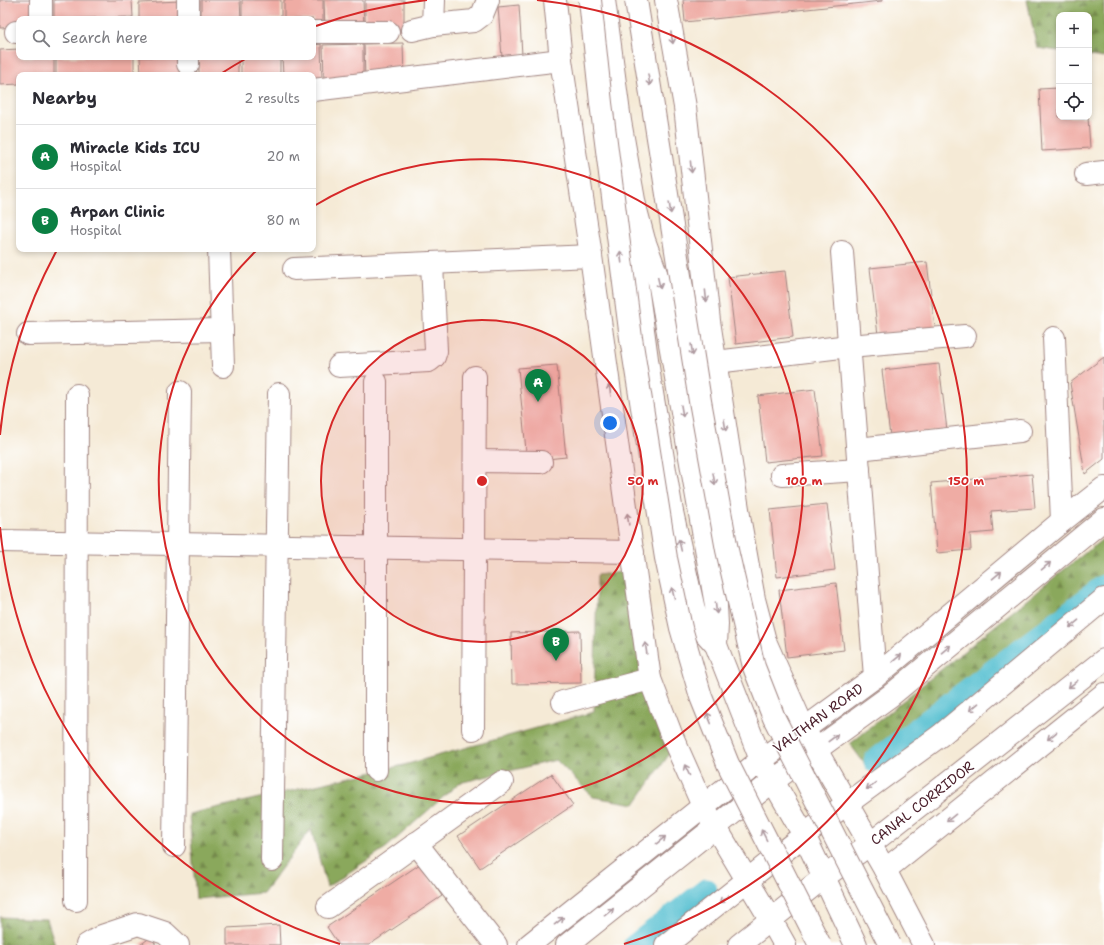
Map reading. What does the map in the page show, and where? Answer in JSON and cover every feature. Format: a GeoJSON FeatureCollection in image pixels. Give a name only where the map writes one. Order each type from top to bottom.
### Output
{"type":"FeatureCollection","features":[{"type":"Feature","properties":{"kind":"street"},"geometry":{"type":"LineString","coordinates":[[41,0],[42,16]]}},
{"type":"Feature","properties":{"kind":"street"},"geometry":{"type":"LineString","coordinates":[[188,0],[188,16]]}},
{"type":"Feature","properties":{"kind":"street"},"geometry":{"type":"LineString","coordinates":[[433,25],[434,0]]}},
{"type":"Feature","properties":{"kind":"street"},"geometry":{"type":"LineString","coordinates":[[412,30],[433,25],[474,21],[482,15],[488,0]]}},
{"type":"Feature","properties":{"kind":"street"},"geometry":{"type":"LineString","coordinates":[[555,0],[561,60],[591,256],[650,679],[671,734],[703,806],[785,945]]}},
{"type":"Feature","properties":{"kind":"street"},"geometry":{"type":"LineString","coordinates":[[590,0],[602,111],[631,338],[666,558],[681,628],[701,697],[728,764],[820,945]]}},
{"type":"Feature","properties":{"kind":"street"},"geometry":{"type":"LineString","coordinates":[[604,0],[620,121],[635,206],[636,286],[650,381],[672,512],[694,610],[700,627],[716,645],[761,760],[804,835],[856,945]]}},
{"type":"Feature","properties":{"kind":"street"},"geometry":{"type":"LineString","coordinates":[[636,0],[700,401],[727,550],[754,667],[774,718],[890,945]]}},
{"type":"Feature","properties":{"kind":"street"},"geometry":{"type":"LineString","coordinates":[[666,0],[685,107],[709,321],[740,522],[754,600],[765,641],[804,729],[846,805],[885,870],[924,945]]}},
{"type":"Feature","properties":{"kind":"street"},"geometry":{"type":"LineString","coordinates":[[316,32],[388,32]]}},
{"type":"Feature","properties":{"kind":"street"},"geometry":{"type":"LineString","coordinates":[[316,90],[561,60]]}},
{"type":"Feature","properties":{"kind":"street"},"geometry":{"type":"LineString","coordinates":[[219,252],[223,366]]}},
{"type":"Feature","properties":{"kind":"street"},"geometry":{"type":"LineString","coordinates":[[842,252],[875,677]]}},
{"type":"Feature","properties":{"kind":"street"},"geometry":{"type":"LineString","coordinates":[[294,269],[591,256]]}},
{"type":"Feature","properties":{"kind":"street"},"geometry":{"type":"LineString","coordinates":[[339,366],[429,361],[434,357],[436,351],[432,263]]}},
{"type":"Feature","properties":{"kind":"street"},"geometry":{"type":"LineString","coordinates":[[28,334],[222,330]]}},
{"type":"Feature","properties":{"kind":"street"},"geometry":{"type":"LineString","coordinates":[[716,362],[849,346],[966,336]]}},
{"type":"Feature","properties":{"kind":"street"},"geometry":{"type":"LineString","coordinates":[[1054,338],[1062,521]]}},
{"type":"Feature","properties":{"kind":"street"},"geometry":{"type":"LineString","coordinates":[[473,729],[475,377]]}},
{"type":"Feature","properties":{"kind":"street"},"geometry":{"type":"LineString","coordinates":[[376,382],[376,770]]}},
{"type":"Feature","properties":{"kind":"street"},"geometry":{"type":"LineString","coordinates":[[174,846],[180,392]]}},
{"type":"Feature","properties":{"kind":"street"},"geometry":{"type":"LineString","coordinates":[[272,860],[279,394]]}},
{"type":"Feature","properties":{"kind":"street"},"geometry":{"type":"LineString","coordinates":[[76,900],[77,395]]}},
{"type":"Feature","properties":{"kind":"street"},"geometry":{"type":"LineString","coordinates":[[782,476],[858,460],[1020,431]]}},
{"type":"Feature","properties":{"kind":"street"},"geometry":{"type":"LineString","coordinates":[[475,461],[541,462]]}},
{"type":"Feature","properties":{"kind":"street","name":"VALTHAN ROAD"},"geometry":{"type":"LineString","coordinates":[[529,945],[761,760],[875,677],[1062,521],[1104,488]]}},
{"type":"Feature","properties":{"kind":"street"},"geometry":{"type":"LineString","coordinates":[[567,945],[773,781],[890,696],[1104,519]]}},
{"type":"Feature","properties":{"kind":"street"},"geometry":{"type":"LineString","coordinates":[[0,541],[633,552]]}},
{"type":"Feature","properties":{"kind":"street"},"geometry":{"type":"LineString","coordinates":[[666,945],[804,835],[941,735],[1104,599]]}},
{"type":"Feature","properties":{"kind":"street","name":"CANAL CORRIDOR"},"geometry":{"type":"LineString","coordinates":[[740,945],[824,877],[869,845],[1104,660]]}},
{"type":"Feature","properties":{"kind":"street"},"geometry":{"type":"LineString","coordinates":[[563,702],[650,679]]}},
{"type":"Feature","properties":{"kind":"street"},"geometry":{"type":"LineString","coordinates":[[885,870],[1104,694]]}},
{"type":"Feature","properties":{"kind":"street"},"geometry":{"type":"LineString","coordinates":[[328,907],[502,782]]}},
{"type":"Feature","properties":{"kind":"street"},"geometry":{"type":"LineString","coordinates":[[416,844],[496,945]]}},
{"type":"Feature","properties":{"kind":"street"},"geometry":{"type":"LineString","coordinates":[[87,945],[102,936],[138,924],[165,933],[178,945]]}},
{"type":"Feature","properties":{"kind":"green space"},"geometry":{"type":"Polygon","coordinates":[[[1027,0],[1104,0],[1104,58],[1092,56],[1092,12],[1056,12],[1056,51],[1037,48],[1027,0]]]}},
{"type":"Feature","properties":{"kind":"green space"},"geometry":{"type":"Polygon","coordinates":[[[1104,538],[1104,574],[983,672],[872,774],[850,744],[1104,538]]]}},
{"type":"Feature","properties":{"kind":"green space"},"geometry":{"type":"Polygon","coordinates":[[[629,571],[643,696],[670,753],[635,804],[593,797],[556,760],[459,783],[387,847],[327,887],[311,829],[263,893],[196,899],[189,814],[404,765],[594,712],[597,575],[629,571]]]}},
{"type":"Feature","properties":{"kind":"green space"},"geometry":{"type":"Polygon","coordinates":[[[0,917],[47,919],[55,945],[0,945],[0,917]]]}},
{"type":"Feature","properties":{"kind":"building"},"geometry":{"type":"Polygon","coordinates":[[[0,0],[35,0],[36,16],[16,16],[16,27],[0,28],[0,0]]]}},
{"type":"Feature","properties":{"kind":"building"},"geometry":{"type":"Polygon","coordinates":[[[54,0],[132,0],[133,16],[54,16],[54,0]]]}},
{"type":"Feature","properties":{"kind":"building"},"geometry":{"type":"Polygon","coordinates":[[[201,0],[240,0],[241,16],[201,16],[201,0]]]}},
{"type":"Feature","properties":{"kind":"building"},"geometry":{"type":"Polygon","coordinates":[[[242,0],[281,0],[281,16],[242,16],[242,0]]]}},
{"type":"Feature","properties":{"kind":"building"},"geometry":{"type":"Polygon","coordinates":[[[284,0],[323,0],[323,29],[316,29],[316,16],[284,16],[284,0]]]}},
{"type":"Feature","properties":{"kind":"building"},"geometry":{"type":"Polygon","coordinates":[[[324,0],[363,0],[364,30],[325,31],[324,0]]]}},
{"type":"Feature","properties":{"kind":"building"},"geometry":{"type":"Polygon","coordinates":[[[365,0],[404,0],[404,29],[365,29],[365,0]]]}},
{"type":"Feature","properties":{"kind":"building"},"geometry":{"type":"Polygon","coordinates":[[[683,0],[882,0],[882,1],[685,22],[683,0]]]}},
{"type":"Feature","properties":{"kind":"building"},"geometry":{"type":"Polygon","coordinates":[[[179,1],[180,16],[139,16],[139,3],[179,1]]]}},
{"type":"Feature","properties":{"kind":"building"},"geometry":{"type":"Polygon","coordinates":[[[519,5],[522,55],[502,57],[498,7],[519,5]]]}},
{"type":"Feature","properties":{"kind":"building"},"geometry":{"type":"Polygon","coordinates":[[[403,43],[404,78],[365,79],[364,44],[403,43]]]}},
{"type":"Feature","properties":{"kind":"building"},"geometry":{"type":"Polygon","coordinates":[[[321,44],[322,80],[316,80],[316,72],[283,72],[282,60],[316,60],[316,45],[321,44]]]}},
{"type":"Feature","properties":{"kind":"building"},"geometry":{"type":"Polygon","coordinates":[[[363,44],[363,80],[324,80],[323,45],[363,44]]]}},
{"type":"Feature","properties":{"kind":"building"},"geometry":{"type":"Polygon","coordinates":[[[16,49],[16,60],[54,60],[54,72],[16,72],[16,84],[0,85],[0,50],[16,49]]]}},
{"type":"Feature","properties":{"kind":"building"},"geometry":{"type":"Polygon","coordinates":[[[56,60],[134,60],[134,72],[56,72],[56,60]]]}},
{"type":"Feature","properties":{"kind":"building"},"geometry":{"type":"Polygon","coordinates":[[[140,60],[180,60],[181,72],[141,72],[140,60]]]}},
{"type":"Feature","properties":{"kind":"building"},"geometry":{"type":"Polygon","coordinates":[[[199,60],[238,60],[238,72],[199,72],[199,60]]]}},
{"type":"Feature","properties":{"kind":"building"},"geometry":{"type":"Polygon","coordinates":[[[241,60],[280,60],[280,72],[241,72],[241,60]]]}},
{"type":"Feature","properties":{"kind":"building"},"geometry":{"type":"Polygon","coordinates":[[[1056,88],[1056,120],[1088,120],[1090,148],[1042,151],[1039,89],[1056,88]]]}},
{"type":"Feature","properties":{"kind":"building"},"geometry":{"type":"Polygon","coordinates":[[[927,262],[935,328],[878,335],[870,268],[927,262]]]}},
{"type":"Feature","properties":{"kind":"building"},"geometry":{"type":"Polygon","coordinates":[[[785,271],[793,337],[736,344],[728,277],[785,271]]]}},
{"type":"Feature","properties":{"kind":"building"},"geometry":{"type":"Polygon","coordinates":[[[1104,357],[1104,459],[1085,474],[1070,383],[1104,357]]]}},
{"type":"Feature","properties":{"kind":"building"},"geometry":{"type":"Polygon","coordinates":[[[939,364],[947,430],[890,436],[882,370],[939,364]]]}},
{"type":"Feature","properties":{"kind":"building"},"geometry":{"type":"Polygon","coordinates":[[[557,365],[566,457],[527,461],[518,368],[557,365]]]}},
{"type":"Feature","properties":{"kind":"building"},"geometry":{"type":"Polygon","coordinates":[[[815,389],[823,456],[765,462],[758,396],[815,389]]]}},
{"type":"Feature","properties":{"kind":"building"},"geometry":{"type":"Polygon","coordinates":[[[1032,474],[1035,508],[991,511],[993,532],[970,534],[971,550],[937,553],[931,483],[1032,474]]]}},
{"type":"Feature","properties":{"kind":"building"},"geometry":{"type":"Polygon","coordinates":[[[827,504],[835,570],[777,577],[770,510],[827,504]]]}},
{"type":"Feature","properties":{"kind":"building"},"geometry":{"type":"Polygon","coordinates":[[[836,583],[844,650],[787,657],[779,590],[836,583]]]}},
{"type":"Feature","properties":{"kind":"building"},"geometry":{"type":"Polygon","coordinates":[[[580,631],[581,683],[512,684],[511,633],[580,631]]]}},
{"type":"Feature","properties":{"kind":"building"},"geometry":{"type":"Polygon","coordinates":[[[551,774],[573,805],[480,868],[458,836],[551,774]]]}},
{"type":"Feature","properties":{"kind":"building"},"geometry":{"type":"Polygon","coordinates":[[[420,864],[442,896],[369,945],[339,945],[327,927],[420,864]]]}},
{"type":"Feature","properties":{"kind":"building"},"geometry":{"type":"Polygon","coordinates":[[[279,925],[280,945],[227,945],[227,928],[279,925]]]}},
{"type":"Feature","properties":{"kind":"building"},"geometry":{"type":"Polygon","coordinates":[[[151,937],[156,945],[140,945],[151,937]]]}},
{"type":"Feature","properties":{"kind":"waterway"},"geometry":{"type":"LineString","coordinates":[[875,761],[1104,586]]}},
{"type":"Feature","properties":{"kind":"waterway"},"geometry":{"type":"LineString","coordinates":[[635,945],[706,890]]}},
{"type":"Feature","properties":{"kind":"place","name":"Miracle Kids ICU"},"geometry":{"type":"Point","coordinates":[538,402]}},
{"type":"Feature","properties":{"kind":"place","name":"Arpan Clinic"},"geometry":{"type":"Point","coordinates":[556,661]}}]}
